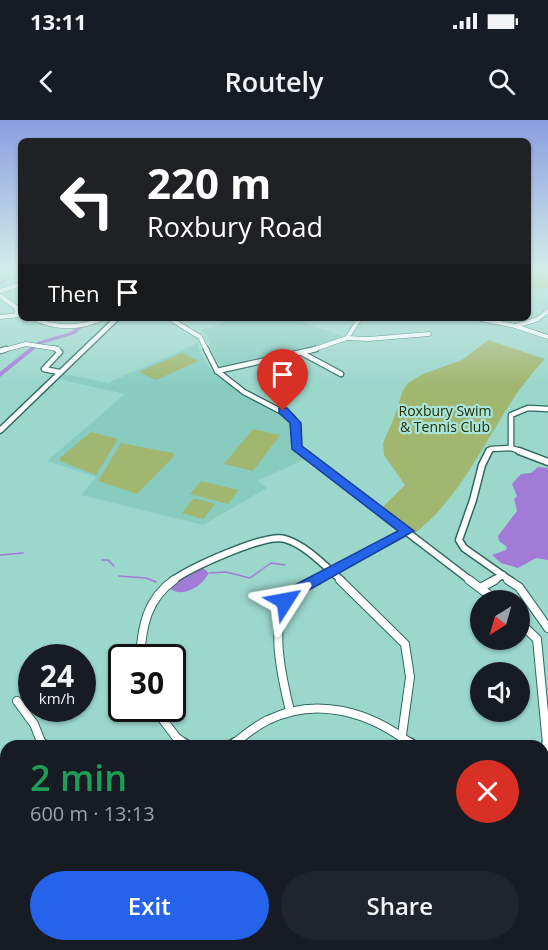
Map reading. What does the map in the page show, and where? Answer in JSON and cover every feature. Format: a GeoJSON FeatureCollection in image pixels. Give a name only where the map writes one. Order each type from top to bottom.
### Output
{"type":"FeatureCollection","features":[{"type":"Feature","properties":{"kind":"main road"},"geometry":{"type":"LineString","coordinates":[[0,431],[114,321]]}},
{"type":"Feature","properties":{"kind":"street"},"geometry":{"type":"LineString","coordinates":[[515,326],[538,319],[548,311]]}},
{"type":"Feature","properties":{"kind":"street"},"geometry":{"type":"LineString","coordinates":[[0,317],[18,314]]}},
{"type":"Feature","properties":{"kind":"street"},"geometry":{"type":"LineString","coordinates":[[38,321],[43,324],[60,326],[96,321]]}},
{"type":"Feature","properties":{"kind":"street"},"geometry":{"type":"LineString","coordinates":[[60,326],[64,321]]}},
{"type":"Feature","properties":{"kind":"street"},"geometry":{"type":"LineString","coordinates":[[174,321],[200,337],[217,371],[244,392],[289,414],[296,423],[296,447],[485,590]]}},
{"type":"Feature","properties":{"kind":"street"},"geometry":{"type":"LineString","coordinates":[[347,338],[358,321]]}},
{"type":"Feature","properties":{"kind":"street"},"geometry":{"type":"LineString","coordinates":[[491,321],[548,337]]}},
{"type":"Feature","properties":{"kind":"street"},"geometry":{"type":"LineString","coordinates":[[217,371],[301,353],[347,338],[369,341],[403,333],[429,334]]}},
{"type":"Feature","properties":{"kind":"street"},"geometry":{"type":"LineString","coordinates":[[0,351],[29,344],[58,349],[60,353],[44,369],[59,372]]}},
{"type":"Feature","properties":{"kind":"street"},"geometry":{"type":"LineString","coordinates":[[301,353],[341,374]]}},
{"type":"Feature","properties":{"kind":"street"},"geometry":{"type":"LineString","coordinates":[[511,448],[511,415],[528,408],[548,409]]}},
{"type":"Feature","properties":{"kind":"street"},"geometry":{"type":"LineString","coordinates":[[548,462],[511,448],[491,449],[481,462],[475,496],[462,524],[459,540],[464,548],[519,587],[548,628]]}},
{"type":"Feature","properties":{"kind":"street"},"geometry":{"type":"LineString","coordinates":[[290,711],[280,669],[280,616],[285,601],[293,592],[332,574],[408,531]]}},
{"type":"Feature","properties":{"kind":"street"},"geometry":{"type":"LineString","coordinates":[[140,644],[147,612],[159,592],[171,579],[184,570],[278,538],[299,545],[405,644],[409,654],[409,672],[406,718],[402,735]]}},
{"type":"Feature","properties":{"kind":"street"},"geometry":{"type":"LineString","coordinates":[[482,587],[503,575]]}},
{"type":"Feature","properties":{"kind":"street"},"geometry":{"type":"LineString","coordinates":[[530,632],[537,639],[547,740]]}},
{"type":"Feature","properties":{"kind":"street"},"geometry":{"type":"LineString","coordinates":[[17,701],[34,724],[41,740]]}},
{"type":"Feature","properties":{"kind":"street"},"geometry":{"type":"LineString","coordinates":[[239,740],[268,720],[290,711],[331,709],[352,711],[402,735],[407,740]]}},
{"type":"Feature","properties":{"kind":"street"},"geometry":{"type":"LineString","coordinates":[[165,722],[180,740]]}},
{"type":"Feature","properties":{"kind":"shaded area"},"geometry":{"type":"Polygon","coordinates":[[[227,321],[300,321],[345,337],[312,348],[222,369],[213,354],[208,337],[201,330],[227,321]]]}},
{"type":"Feature","properties":{"kind":"shaded area"},"geometry":{"type":"Polygon","coordinates":[[[198,343],[200,353],[214,374],[243,394],[287,415],[293,424],[294,448],[305,459],[257,481],[267,488],[203,525],[81,495],[96,477],[47,461],[125,394],[59,379],[64,374],[108,383],[198,343]]]}},
{"type":"Feature","properties":{"kind":"shaded area"},"geometry":{"type":"Polygon","coordinates":[[[538,467],[548,468],[548,560],[536,558],[518,568],[501,563],[492,555],[506,550],[507,547],[499,541],[498,536],[517,511],[514,499],[517,496],[512,484],[521,474],[531,473],[538,467]]]}},
{"type":"Feature","properties":{"kind":"shaded area"},"geometry":{"type":"Polygon","coordinates":[[[202,567],[209,573],[192,590],[180,592],[169,588],[171,584],[202,567]]]}},
{"type":"Feature","properties":{"kind":"green space","name":"Roxbury Swim & Tennis Club"},"geometry":{"type":"Polygon","coordinates":[[[488,340],[545,359],[512,401],[453,494],[415,533],[382,508],[405,485],[384,455],[383,443],[403,390],[408,383],[423,374],[462,360],[488,340]]]}},
{"type":"Feature","properties":{"kind":"green space"},"geometry":{"type":"Polygon","coordinates":[[[182,353],[198,361],[156,380],[139,372],[182,353]]]}},
{"type":"Feature","properties":{"kind":"green space"},"geometry":{"type":"Polygon","coordinates":[[[253,429],[280,435],[253,471],[224,464],[253,429]]]}},
{"type":"Feature","properties":{"kind":"green space"},"geometry":{"type":"Polygon","coordinates":[[[91,432],[118,439],[96,475],[60,461],[60,458],[91,432]]]}},
{"type":"Feature","properties":{"kind":"green space"},"geometry":{"type":"Polygon","coordinates":[[[121,443],[175,455],[137,494],[98,481],[121,443]]]}},
{"type":"Feature","properties":{"kind":"green space"},"geometry":{"type":"Polygon","coordinates":[[[201,481],[238,490],[228,504],[190,494],[201,481]]]}},
{"type":"Feature","properties":{"kind":"green space"},"geometry":{"type":"Polygon","coordinates":[[[194,498],[215,504],[203,519],[182,513],[194,498]]]}},
{"type":"Feature","properties":{"kind":"waterway"},"geometry":{"type":"LineString","coordinates":[[0,375],[39,343],[73,333],[87,321]]}},
{"type":"Feature","properties":{"kind":"waterway"},"geometry":{"type":"LineString","coordinates":[[0,555],[23,553]]}},
{"type":"Feature","properties":{"kind":"waterway"},"geometry":{"type":"LineString","coordinates":[[102,560],[108,560],[114,566]]}},
{"type":"Feature","properties":{"kind":"waterway"},"geometry":{"type":"LineString","coordinates":[[210,573],[226,572],[250,578],[271,563],[285,565]]}},
{"type":"Feature","properties":{"kind":"waterway"},"geometry":{"type":"LineString","coordinates":[[119,576],[146,578],[156,582]]}},
{"type":"Feature","properties":{"kind":"route"},"geometry":{"type":"LineString","coordinates":[[283,411],[292,416],[296,423],[296,447],[408,531],[332,574],[293,592],[285,601]]}}]}
